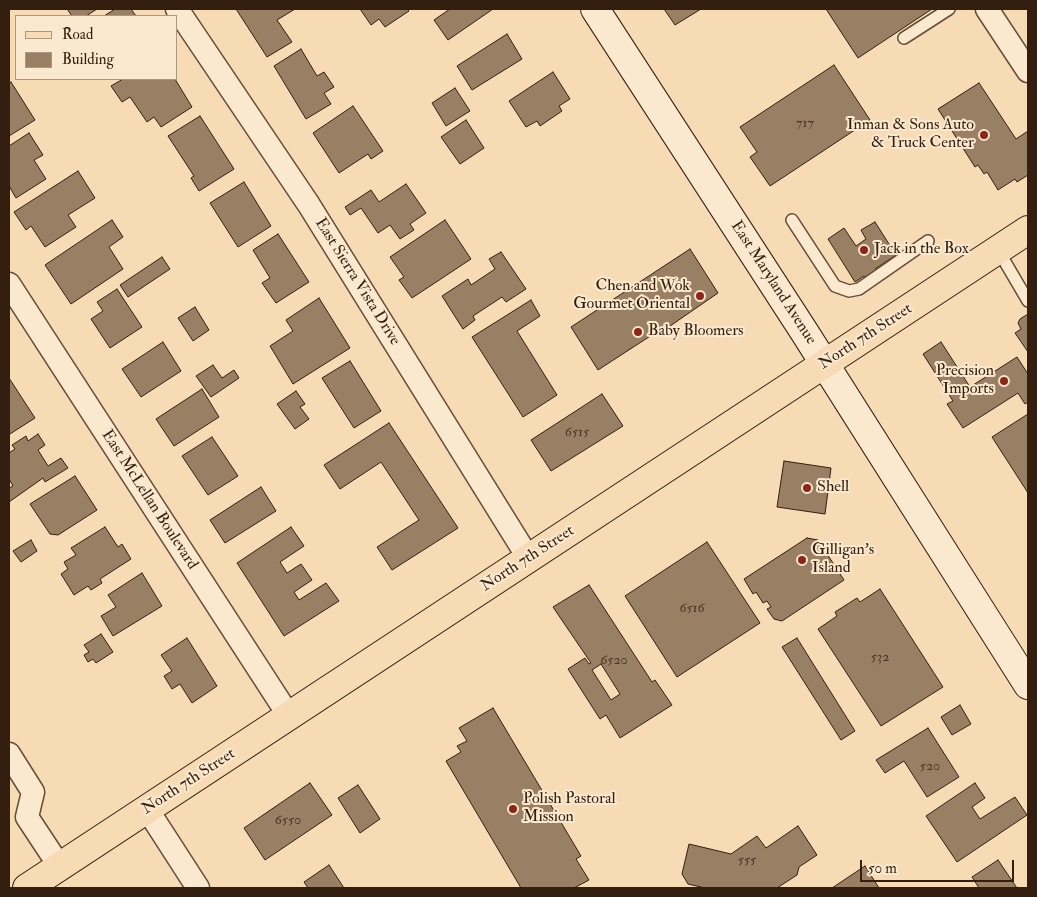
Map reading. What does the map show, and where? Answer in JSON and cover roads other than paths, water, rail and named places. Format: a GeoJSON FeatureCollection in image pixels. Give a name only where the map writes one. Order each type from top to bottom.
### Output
{"type":"FeatureCollection","features":[{"type":"Feature","properties":{"kind":"main road","name":"North 7th Street"},"geometry":{"type":"LineString","coordinates":[[27,888],[1028,230]]}},
{"type":"Feature","properties":{"kind":"street","name":"East Sierra Vista Drive"},"geometry":{"type":"LineString","coordinates":[[177,9],[310,205],[529,559]]}},
{"type":"Feature","properties":{"kind":"street","name":"East Maryland Avenue"},"geometry":{"type":"LineString","coordinates":[[595,9],[1025,672]]}},
{"type":"Feature","properties":{"kind":"street"},"geometry":{"type":"LineString","coordinates":[[987,9],[1028,71]]}},
{"type":"Feature","properties":{"kind":"street","name":"East McLellan Boulevard"},"geometry":{"type":"LineString","coordinates":[[9,284],[289,716]]}},
{"type":"Feature","properties":{"kind":"street"},"geometry":{"type":"LineString","coordinates":[[9,754],[33,792],[18,816],[60,867]]}},
{"type":"Feature","properties":{"kind":"street"},"geometry":{"type":"LineString","coordinates":[[147,809],[198,888]]}},
{"type":"Feature","properties":{"kind":"lane"},"geometry":{"type":"LineString","coordinates":[[904,38],[949,9]]}},
{"type":"Feature","properties":{"kind":"lane"},"geometry":{"type":"LineString","coordinates":[[792,220],[835,286],[849,291],[859,289],[928,242]]}},
{"type":"Feature","properties":{"kind":"lane"},"geometry":{"type":"LineString","coordinates":[[998,250],[1028,298]]}},
{"type":"Feature","properties":{"kind":"place","name":"Inman & Sons Auto & Truck Center"},"geometry":{"type":"Point","coordinates":[984,135]}},
{"type":"Feature","properties":{"kind":"place","name":"Jack in the Box"},"geometry":{"type":"Point","coordinates":[864,250]}},
{"type":"Feature","properties":{"kind":"place","name":"Chen and Wok Gourmet Oriental"},"geometry":{"type":"Point","coordinates":[700,296]}},
{"type":"Feature","properties":{"kind":"place","name":"Baby Bloomers"},"geometry":{"type":"Point","coordinates":[638,332]}},
{"type":"Feature","properties":{"kind":"place","name":"Precision Imports"},"geometry":{"type":"Point","coordinates":[1004,381]}},
{"type":"Feature","properties":{"kind":"place","name":"Shell"},"geometry":{"type":"Point","coordinates":[807,488]}},
{"type":"Feature","properties":{"kind":"place","name":"Gilligan's Island"},"geometry":{"type":"Point","coordinates":[802,560]}},
{"type":"Feature","properties":{"kind":"place","name":"Polish Pastoral Mission"},"geometry":{"type":"Point","coordinates":[513,809]}}]}
